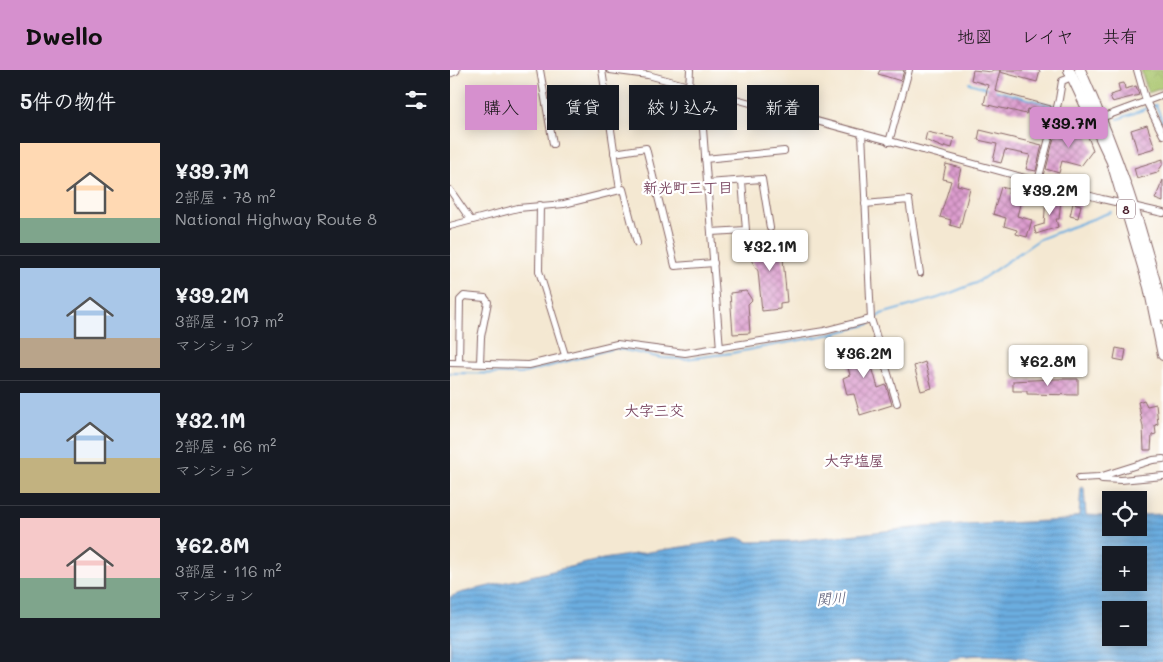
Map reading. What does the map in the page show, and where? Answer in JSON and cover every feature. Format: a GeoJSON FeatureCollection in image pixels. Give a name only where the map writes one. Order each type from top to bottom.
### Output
{"type":"FeatureCollection","features":[{"type":"Feature","properties":{"kind":"highway","name":"8"},"geometry":{"type":"LineString","coordinates":[[1074,72],[1101,118],[1128,186],[1129,205],[1163,355]]}},
{"type":"Feature","properties":{"kind":"highway","name":"8"},"geometry":{"type":"LineString","coordinates":[[1074,72],[1112,162],[1160,286],[1163,315]]}},
{"type":"Feature","properties":{"kind":"main road"},"geometry":{"type":"LineString","coordinates":[[450,72],[455,70]]}},
{"type":"Feature","properties":{"kind":"street"},"geometry":{"type":"LineString","coordinates":[[540,70],[553,144]]}},
{"type":"Feature","properties":{"kind":"street"},"geometry":{"type":"LineString","coordinates":[[602,70],[620,190]]}},
{"type":"Feature","properties":{"kind":"street"},"geometry":{"type":"LineString","coordinates":[[610,70],[648,75],[680,85]]}},
{"type":"Feature","properties":{"kind":"street"},"geometry":{"type":"LineString","coordinates":[[689,85],[690,70]]}},
{"type":"Feature","properties":{"kind":"street"},"geometry":{"type":"LineString","coordinates":[[890,142],[909,70]]}},
{"type":"Feature","properties":{"kind":"street"},"geometry":{"type":"LineString","coordinates":[[1137,70],[1146,101],[1163,135]]}},
{"type":"Feature","properties":{"kind":"street"},"geometry":{"type":"LineString","coordinates":[[1038,181],[1059,99],[1060,85],[1074,72]]}},
{"type":"Feature","properties":{"kind":"street"},"geometry":{"type":"LineString","coordinates":[[1101,118],[1163,95]]}},
{"type":"Feature","properties":{"kind":"street"},"geometry":{"type":"LineString","coordinates":[[737,100],[1163,213]]}},
{"type":"Feature","properties":{"kind":"street"},"geometry":{"type":"LineString","coordinates":[[703,130],[720,349]]}},
{"type":"Feature","properties":{"kind":"street"},"geometry":{"type":"LineString","coordinates":[[862,133],[871,319],[897,403]]}},
{"type":"Feature","properties":{"kind":"street"},"geometry":{"type":"LineString","coordinates":[[614,153],[646,148],[676,266],[714,263]]}},
{"type":"Feature","properties":{"kind":"street"},"geometry":{"type":"LineString","coordinates":[[705,159],[784,151]]}},
{"type":"Feature","properties":{"kind":"street"},"geometry":{"type":"LineString","coordinates":[[707,183],[762,179],[770,228]]}},
{"type":"Feature","properties":{"kind":"street"},"geometry":{"type":"LineString","coordinates":[[711,232],[746,230],[742,181]]}},
{"type":"Feature","properties":{"kind":"street"},"geometry":{"type":"LineString","coordinates":[[450,226],[470,219],[518,208],[564,204],[623,189],[637,244]]}},
{"type":"Feature","properties":{"kind":"street"},"geometry":{"type":"LineString","coordinates":[[450,190],[470,219]]}},
{"type":"Feature","properties":{"kind":"street"},"geometry":{"type":"LineString","coordinates":[[865,204],[909,200],[920,274]]}},
{"type":"Feature","properties":{"kind":"street"},"geometry":{"type":"LineString","coordinates":[[540,205],[539,271],[565,355]]}},
{"type":"Feature","properties":{"kind":"street"},"geometry":{"type":"LineString","coordinates":[[459,363],[460,300],[464,296],[485,298],[488,302],[481,337],[480,363]]}},
{"type":"Feature","properties":{"kind":"street"},"geometry":{"type":"LineString","coordinates":[[450,363],[529,365],[617,344],[673,353],[720,349],[824,331],[871,319]]}},
{"type":"Feature","properties":{"kind":"street"},"geometry":{"type":"LineString","coordinates":[[1163,459],[1153,460],[1099,478],[1079,478],[1121,480],[1163,476]]}},
{"type":"Feature","properties":{"kind":"green space"},"geometry":{"type":"Polygon","coordinates":[[[1141,70],[1163,70],[1163,88],[1148,93],[1141,70]]]}},
{"type":"Feature","properties":{"kind":"water","name":"関川"},"geometry":{"type":"Polygon","coordinates":[[[1081,487],[1084,488],[1086,515],[1102,516],[1102,536],[1147,536],[1147,515],[1163,514],[1163,662],[1043,662],[1009,656],[986,655],[951,658],[948,662],[940,660],[923,662],[450,662],[450,597],[603,559],[740,538],[749,542],[792,541],[923,527],[1067,520],[1079,515],[1081,487]]]}},
{"type":"Feature","properties":{"kind":"building"},"geometry":{"type":"Polygon","coordinates":[[[880,70],[904,70],[901,81],[878,74],[880,70]]]}},
{"type":"Feature","properties":{"kind":"building"},"geometry":{"type":"Polygon","coordinates":[[[973,70],[992,72],[992,70],[1000,70],[995,91],[1051,106],[1049,114],[1027,109],[1026,114],[984,104],[988,85],[971,80],[973,70]]]}},
{"type":"Feature","properties":{"kind":"building"},"geometry":{"type":"Polygon","coordinates":[[[1000,70],[1040,71],[1037,82],[1000,72],[1000,70]]]}},
{"type":"Feature","properties":{"kind":"building"},"geometry":{"type":"Polygon","coordinates":[[[1124,83],[1125,89],[1136,86],[1139,95],[1112,102],[1110,95],[1120,92],[1118,84],[1124,83]]]}},
{"type":"Feature","properties":{"kind":"building"},"geometry":{"type":"Polygon","coordinates":[[[1147,125],[1155,148],[1138,153],[1131,130],[1147,125]]]}},
{"type":"Feature","properties":{"kind":"building"},"geometry":{"type":"Polygon","coordinates":[[[1057,126],[1087,134],[1093,150],[1081,166],[1062,161],[1059,173],[1046,169],[1057,126]]]}},
{"type":"Feature","properties":{"kind":"building"},"geometry":{"type":"Polygon","coordinates":[[[980,130],[1042,145],[1036,171],[1026,169],[1030,155],[1005,150],[1001,163],[993,161],[997,144],[978,140],[980,130]]]}},
{"type":"Feature","properties":{"kind":"building"},"geometry":{"type":"Polygon","coordinates":[[[927,132],[954,138],[952,148],[945,146],[944,148],[925,140],[927,132]]]}},
{"type":"Feature","properties":{"kind":"building"},"geometry":{"type":"Polygon","coordinates":[[[1163,159],[1163,164],[1157,173],[1137,179],[1134,168],[1163,159]]]}},
{"type":"Feature","properties":{"kind":"building"},"geometry":{"type":"Polygon","coordinates":[[[946,164],[961,168],[957,185],[970,188],[960,228],[950,225],[951,220],[940,217],[951,181],[943,179],[946,164]]]}},
{"type":"Feature","properties":{"kind":"building"},"geometry":{"type":"Polygon","coordinates":[[[1163,180],[1163,202],[1155,199],[1163,180]]]}},
{"type":"Feature","properties":{"kind":"building"},"geometry":{"type":"Polygon","coordinates":[[[1001,187],[1009,189],[1008,194],[1022,197],[1017,216],[1032,220],[1027,237],[1016,234],[1017,230],[1004,226],[1006,218],[993,214],[1001,187]]]}},
{"type":"Feature","properties":{"kind":"building"},"geometry":{"type":"Polygon","coordinates":[[[1046,198],[1061,199],[1059,219],[1056,219],[1058,227],[1036,234],[1034,227],[1044,224],[1046,198]]]}},
{"type":"Feature","properties":{"kind":"building"},"geometry":{"type":"Polygon","coordinates":[[[1073,203],[1081,205],[1078,218],[1070,216],[1073,203]]]}},
{"type":"Feature","properties":{"kind":"building"},"geometry":{"type":"Polygon","coordinates":[[[774,234],[775,248],[782,247],[787,302],[780,303],[780,309],[762,311],[758,271],[745,250],[757,248],[755,237],[774,234]]]}},
{"type":"Feature","properties":{"kind":"building"},"geometry":{"type":"Polygon","coordinates":[[[746,291],[752,300],[748,304],[750,333],[733,334],[730,293],[746,291]]]}},
{"type":"Feature","properties":{"kind":"building"},"geometry":{"type":"Polygon","coordinates":[[[863,341],[866,348],[873,346],[875,354],[869,356],[878,388],[886,385],[892,405],[860,415],[854,394],[847,395],[843,378],[850,375],[842,347],[863,341]]]}},
{"type":"Feature","properties":{"kind":"building"},"geometry":{"type":"Polygon","coordinates":[[[1116,348],[1126,350],[1124,361],[1114,359],[1116,348]]]}},
{"type":"Feature","properties":{"kind":"building"},"geometry":{"type":"Polygon","coordinates":[[[925,362],[932,388],[921,391],[914,366],[925,362]]]}},
{"type":"Feature","properties":{"kind":"building"},"geometry":{"type":"Polygon","coordinates":[[[1078,379],[1078,395],[1027,394],[1027,391],[1013,391],[1013,381],[1078,379]]]}},
{"type":"Feature","properties":{"kind":"building"},"geometry":{"type":"Polygon","coordinates":[[[1144,400],[1147,406],[1156,404],[1158,424],[1155,425],[1156,434],[1152,435],[1151,450],[1144,450],[1143,427],[1138,402],[1144,400]]]}},
{"type":"Feature","properties":{"kind":"waterway"},"geometry":{"type":"LineString","coordinates":[[969,83],[990,89]]}},
{"type":"Feature","properties":{"kind":"waterway"},"geometry":{"type":"LineString","coordinates":[[994,90],[1055,106]]}},
{"type":"Feature","properties":{"kind":"waterway"},"geometry":{"type":"LineString","coordinates":[[1118,119],[1156,105],[1163,123]]}},
{"type":"Feature","properties":{"kind":"waterway"},"geometry":{"type":"LineString","coordinates":[[1059,107],[1079,112]]}},
{"type":"Feature","properties":{"kind":"waterway"},"geometry":{"type":"LineString","coordinates":[[873,321],[881,314],[938,298],[976,283],[1040,239],[1111,212]]}},
{"type":"Feature","properties":{"kind":"waterway"},"geometry":{"type":"LineString","coordinates":[[450,373],[521,374],[615,348],[662,358],[685,359],[732,353],[832,334],[870,324]]}},
{"type":"Feature","properties":{"kind":"district","name":"新光町三丁目"},"geometry":{"type":"Point","coordinates":[688,187]}},
{"type":"Feature","properties":{"kind":"district","name":"大字三交"},"geometry":{"type":"Point","coordinates":[654,410]}},
{"type":"Feature","properties":{"kind":"district","name":"大字塩屋"},"geometry":{"type":"Point","coordinates":[854,460]}}]}
